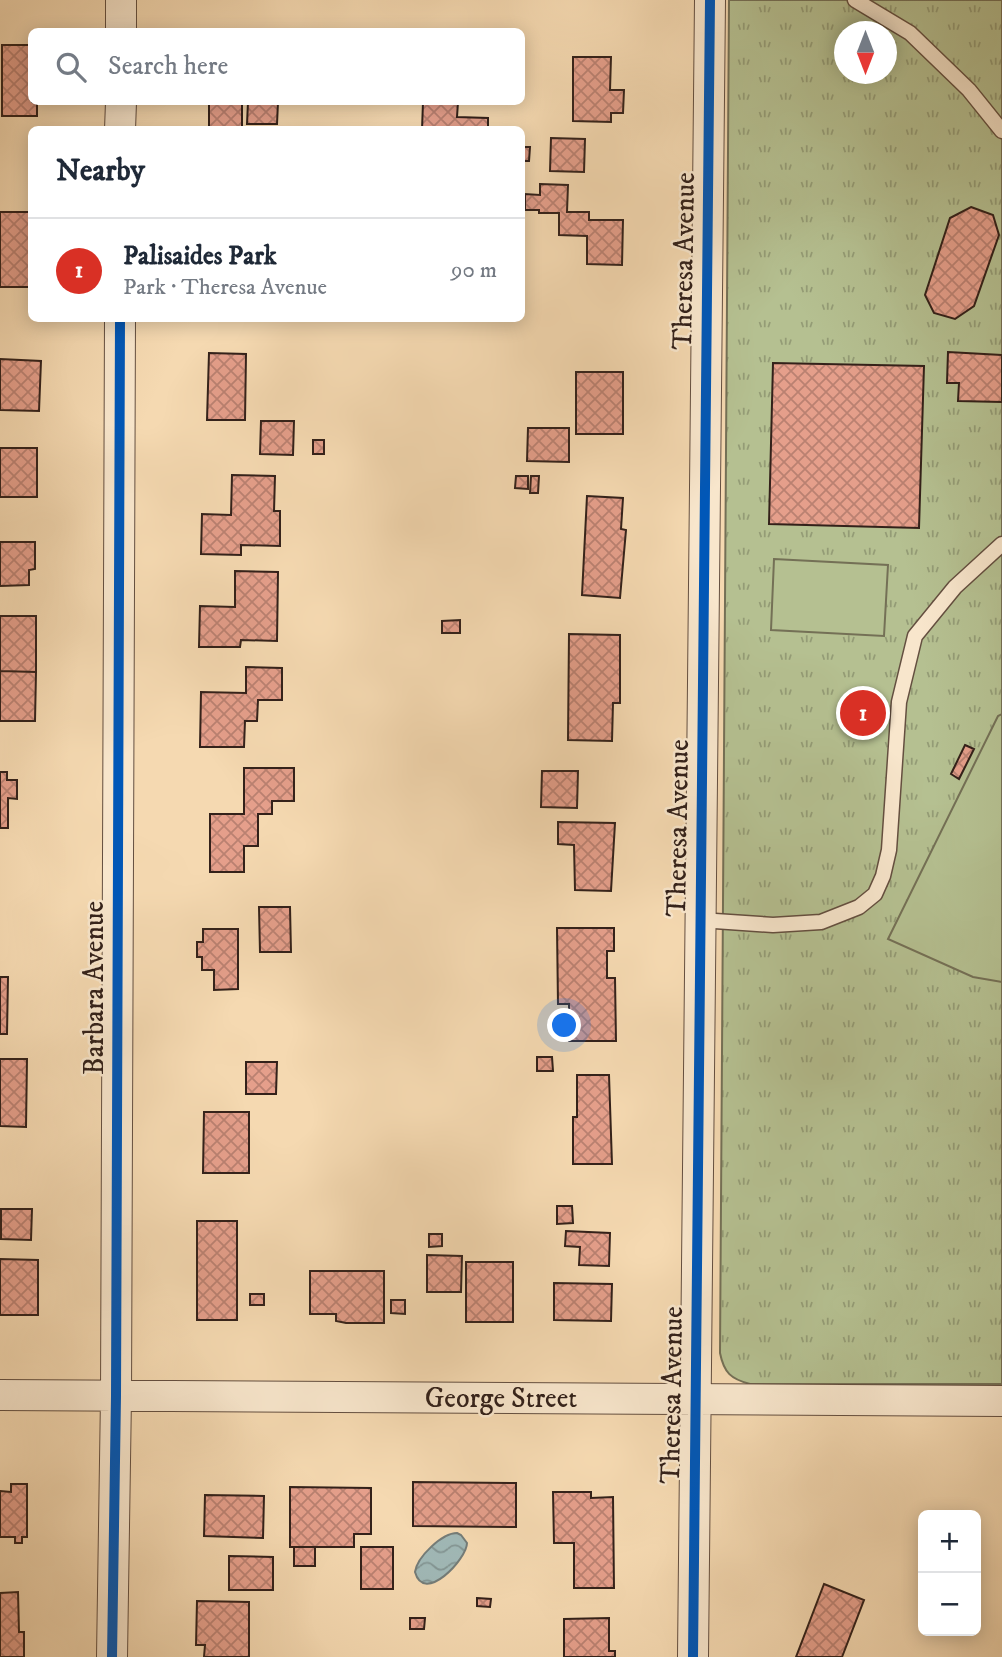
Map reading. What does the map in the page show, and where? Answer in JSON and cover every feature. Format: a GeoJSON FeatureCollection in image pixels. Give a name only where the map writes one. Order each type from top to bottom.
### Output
{"type":"FeatureCollection","features":[{"type":"Feature","properties":{"kind":"street"},"geometry":{"type":"LineString","coordinates":[[121,0],[121,28]]}},
{"type":"Feature","properties":{"kind":"street","name":"Theresa Avenue"},"geometry":{"type":"LineString","coordinates":[[692,1657],[710,0]]}},
{"type":"Feature","properties":{"kind":"street"},"geometry":{"type":"LineString","coordinates":[[121,105],[121,126]]}},
{"type":"Feature","properties":{"kind":"street","name":"Barbara Avenue"},"geometry":{"type":"LineString","coordinates":[[111,1657],[116,1396],[120,322]]}},
{"type":"Feature","properties":{"kind":"street","name":"George Street"},"geometry":{"type":"LineString","coordinates":[[0,1395],[1002,1401]]}},
{"type":"Feature","properties":{"kind":"lane"},"geometry":{"type":"LineString","coordinates":[[855,0],[909,33],[968,90],[1002,131]]}},
{"type":"Feature","properties":{"kind":"lane"},"geometry":{"type":"LineString","coordinates":[[700,920],[773,925],[821,922],[859,907],[875,894],[883,876],[889,850],[899,702],[915,636],[955,587],[1002,544]]}},
{"type":"Feature","properties":{"kind":"green space"},"geometry":{"type":"Polygon","coordinates":[[[729,0],[1002,0],[1002,1384],[750,1384],[729,1374],[720,1353],[729,0]]]}},
{"type":"Feature","properties":{"kind":"green space"},"geometry":{"type":"Polygon","coordinates":[[[774,559],[888,565],[884,636],[771,630],[774,559]]]}},
{"type":"Feature","properties":{"kind":"green space"},"geometry":{"type":"Polygon","coordinates":[[[1002,714],[1002,982],[973,977],[888,939],[998,716],[1002,714]]]}},
{"type":"Feature","properties":{"kind":"water"},"geometry":{"type":"Polygon","coordinates":[[[457,1533],[467,1543],[460,1559],[435,1582],[427,1584],[420,1581],[415,1572],[425,1553],[444,1537],[457,1533]]]}},
{"type":"Feature","properties":{"kind":"building"},"geometry":{"type":"Polygon","coordinates":[[[2,45],[28,45],[28,105],[37,105],[37,116],[2,116],[2,45]]]}},
{"type":"Feature","properties":{"kind":"building"},"geometry":{"type":"Polygon","coordinates":[[[573,57],[611,57],[610,90],[624,90],[623,113],[611,113],[611,122],[573,121],[573,57]]]}},
{"type":"Feature","properties":{"kind":"building"},"geometry":{"type":"Polygon","coordinates":[[[209,105],[242,105],[242,126],[209,126],[209,105]]]}},
{"type":"Feature","properties":{"kind":"building"},"geometry":{"type":"Polygon","coordinates":[[[248,105],[278,105],[277,124],[247,124],[248,105]]]}},
{"type":"Feature","properties":{"kind":"building"},"geometry":{"type":"Polygon","coordinates":[[[423,105],[458,105],[457,117],[488,118],[488,126],[422,126],[423,105]]]}},
{"type":"Feature","properties":{"kind":"building"},"geometry":{"type":"Polygon","coordinates":[[[551,138],[585,139],[584,172],[550,171],[551,138]]]}},
{"type":"Feature","properties":{"kind":"building"},"geometry":{"type":"Polygon","coordinates":[[[525,147],[530,147],[529,161],[525,161],[525,147]]]}},
{"type":"Feature","properties":{"kind":"building"},"geometry":{"type":"Polygon","coordinates":[[[540,184],[568,185],[567,212],[589,212],[589,220],[623,220],[622,265],[587,264],[587,236],[559,235],[559,213],[525,210],[525,194],[540,195],[540,184]]]}},
{"type":"Feature","properties":{"kind":"building"},"geometry":{"type":"Polygon","coordinates":[[[971,207],[993,215],[999,235],[974,306],[955,319],[934,313],[925,295],[950,218],[971,207]]]}},
{"type":"Feature","properties":{"kind":"building"},"geometry":{"type":"Polygon","coordinates":[[[0,212],[28,212],[28,287],[0,287],[0,212]]]}},
{"type":"Feature","properties":{"kind":"building"},"geometry":{"type":"Polygon","coordinates":[[[948,352],[1002,355],[1002,402],[958,401],[959,383],[947,383],[948,352]]]}},
{"type":"Feature","properties":{"kind":"building"},"geometry":{"type":"Polygon","coordinates":[[[209,353],[246,354],[245,420],[207,420],[209,353]]]}},
{"type":"Feature","properties":{"kind":"building"},"geometry":{"type":"Polygon","coordinates":[[[0,359],[41,361],[39,411],[0,410],[0,359]]]}},
{"type":"Feature","properties":{"kind":"building"},"geometry":{"type":"Polygon","coordinates":[[[773,363],[924,366],[919,528],[769,524],[773,363]]]}},
{"type":"Feature","properties":{"kind":"building"},"geometry":{"type":"Polygon","coordinates":[[[576,372],[623,372],[623,434],[576,434],[576,372]]]}},
{"type":"Feature","properties":{"kind":"building"},"geometry":{"type":"Polygon","coordinates":[[[261,421],[294,421],[293,455],[260,454],[261,421]]]}},
{"type":"Feature","properties":{"kind":"building"},"geometry":{"type":"Polygon","coordinates":[[[528,428],[569,428],[569,462],[527,461],[528,428]]]}},
{"type":"Feature","properties":{"kind":"building"},"geometry":{"type":"Polygon","coordinates":[[[313,440],[324,440],[324,454],[313,454],[313,440]]]}},
{"type":"Feature","properties":{"kind":"building"},"geometry":{"type":"Polygon","coordinates":[[[0,448],[37,448],[37,497],[0,497],[0,448]]]}},
{"type":"Feature","properties":{"kind":"building"},"geometry":{"type":"Polygon","coordinates":[[[232,475],[275,476],[274,511],[280,511],[280,546],[241,545],[241,555],[201,554],[202,514],[231,515],[232,475]]]}},
{"type":"Feature","properties":{"kind":"building"},"geometry":{"type":"Polygon","coordinates":[[[516,476],[528,476],[528,489],[515,488],[516,476]]]}},
{"type":"Feature","properties":{"kind":"building"},"geometry":{"type":"Polygon","coordinates":[[[531,476],[539,476],[538,493],[530,493],[531,476]]]}},
{"type":"Feature","properties":{"kind":"building"},"geometry":{"type":"Polygon","coordinates":[[[587,496],[623,498],[621,529],[626,530],[620,598],[582,595],[587,496]]]}},
{"type":"Feature","properties":{"kind":"building"},"geometry":{"type":"Polygon","coordinates":[[[0,542],[35,542],[35,569],[29,570],[29,585],[0,586],[0,542]]]}},
{"type":"Feature","properties":{"kind":"building"},"geometry":{"type":"Polygon","coordinates":[[[235,571],[278,572],[277,641],[241,640],[240,647],[199,647],[200,606],[235,607],[235,571]]]}},
{"type":"Feature","properties":{"kind":"building"},"geometry":{"type":"Polygon","coordinates":[[[0,616],[36,616],[36,672],[0,671],[0,616]]]}},
{"type":"Feature","properties":{"kind":"building"},"geometry":{"type":"Polygon","coordinates":[[[460,620],[460,633],[442,633],[442,621],[460,620]]]}},
{"type":"Feature","properties":{"kind":"building"},"geometry":{"type":"Polygon","coordinates":[[[569,634],[620,635],[620,703],[613,703],[612,741],[568,740],[569,634]]]}},
{"type":"Feature","properties":{"kind":"building"},"geometry":{"type":"Polygon","coordinates":[[[246,667],[282,668],[282,700],[258,700],[257,721],[245,721],[244,747],[200,747],[201,692],[246,693],[246,667]]]}},
{"type":"Feature","properties":{"kind":"building"},"geometry":{"type":"Polygon","coordinates":[[[0,671],[36,672],[35,721],[0,721],[0,671]]]}},
{"type":"Feature","properties":{"kind":"building"},"geometry":{"type":"Polygon","coordinates":[[[965,745],[974,749],[959,779],[951,774],[965,745]]]}},
{"type":"Feature","properties":{"kind":"building"},"geometry":{"type":"Polygon","coordinates":[[[244,768],[294,768],[294,801],[272,801],[272,814],[258,814],[258,846],[244,846],[244,872],[210,872],[210,814],[244,814],[244,768]]]}},
{"type":"Feature","properties":{"kind":"building"},"geometry":{"type":"Polygon","coordinates":[[[542,771],[578,771],[577,808],[541,807],[542,771]]]}},
{"type":"Feature","properties":{"kind":"building"},"geometry":{"type":"Polygon","coordinates":[[[0,772],[7,772],[7,780],[17,780],[17,799],[8,798],[8,828],[0,828],[0,772]]]}},
{"type":"Feature","properties":{"kind":"building"},"geometry":{"type":"Polygon","coordinates":[[[558,822],[615,823],[611,891],[575,890],[574,845],[558,844],[558,822]]]}},
{"type":"Feature","properties":{"kind":"building"},"geometry":{"type":"Polygon","coordinates":[[[259,907],[290,907],[291,952],[260,952],[259,907]]]}},
{"type":"Feature","properties":{"kind":"building"},"geometry":{"type":"Polygon","coordinates":[[[557,928],[614,928],[614,951],[607,951],[607,978],[615,978],[616,1041],[569,1041],[569,1004],[558,1004],[557,928]]]}},
{"type":"Feature","properties":{"kind":"building"},"geometry":{"type":"Polygon","coordinates":[[[203,929],[238,929],[238,989],[214,990],[214,970],[202,970],[202,957],[197,957],[197,942],[203,942],[203,929]]]}},
{"type":"Feature","properties":{"kind":"building"},"geometry":{"type":"Polygon","coordinates":[[[0,977],[8,977],[7,1034],[0,1034],[0,977]]]}},
{"type":"Feature","properties":{"kind":"building"},"geometry":{"type":"Polygon","coordinates":[[[537,1057],[552,1057],[553,1071],[537,1071],[537,1057]]]}},
{"type":"Feature","properties":{"kind":"building"},"geometry":{"type":"Polygon","coordinates":[[[0,1059],[27,1059],[26,1127],[0,1126],[0,1059]]]}},
{"type":"Feature","properties":{"kind":"building"},"geometry":{"type":"Polygon","coordinates":[[[246,1062],[277,1062],[276,1094],[246,1094],[246,1062]]]}},
{"type":"Feature","properties":{"kind":"building"},"geometry":{"type":"Polygon","coordinates":[[[577,1075],[609,1075],[612,1164],[573,1164],[573,1117],[577,1117],[577,1075]]]}},
{"type":"Feature","properties":{"kind":"building"},"geometry":{"type":"Polygon","coordinates":[[[204,1112],[249,1112],[249,1173],[203,1173],[204,1112]]]}},
{"type":"Feature","properties":{"kind":"building"},"geometry":{"type":"Polygon","coordinates":[[[557,1206],[572,1206],[573,1223],[557,1224],[557,1206]]]}},
{"type":"Feature","properties":{"kind":"building"},"geometry":{"type":"Polygon","coordinates":[[[1,1209],[32,1209],[31,1240],[1,1239],[1,1209]]]}},
{"type":"Feature","properties":{"kind":"building"},"geometry":{"type":"Polygon","coordinates":[[[197,1221],[237,1221],[237,1320],[197,1320],[197,1221]]]}},
{"type":"Feature","properties":{"kind":"building"},"geometry":{"type":"Polygon","coordinates":[[[566,1231],[610,1233],[609,1266],[579,1265],[580,1247],[565,1246],[566,1231]]]}},
{"type":"Feature","properties":{"kind":"building"},"geometry":{"type":"Polygon","coordinates":[[[429,1234],[442,1234],[442,1246],[429,1247],[429,1234]]]}},
{"type":"Feature","properties":{"kind":"building"},"geometry":{"type":"Polygon","coordinates":[[[427,1255],[462,1256],[461,1292],[427,1292],[427,1255]]]}},
{"type":"Feature","properties":{"kind":"building"},"geometry":{"type":"Polygon","coordinates":[[[0,1259],[38,1260],[38,1315],[0,1315],[0,1259]]]}},
{"type":"Feature","properties":{"kind":"building"},"geometry":{"type":"Polygon","coordinates":[[[466,1262],[513,1262],[513,1322],[466,1322],[466,1262]]]}},
{"type":"Feature","properties":{"kind":"building"},"geometry":{"type":"Polygon","coordinates":[[[310,1271],[384,1271],[384,1323],[346,1323],[336,1321],[336,1314],[310,1314],[310,1271]]]}},
{"type":"Feature","properties":{"kind":"building"},"geometry":{"type":"Polygon","coordinates":[[[554,1283],[612,1284],[611,1321],[554,1320],[554,1283]]]}},
{"type":"Feature","properties":{"kind":"building"},"geometry":{"type":"Polygon","coordinates":[[[250,1294],[264,1294],[264,1305],[250,1305],[250,1294]]]}},
{"type":"Feature","properties":{"kind":"building"},"geometry":{"type":"Polygon","coordinates":[[[391,1300],[405,1300],[405,1314],[391,1313],[391,1300]]]}},
{"type":"Feature","properties":{"kind":"building"},"geometry":{"type":"Polygon","coordinates":[[[413,1482],[516,1483],[516,1527],[413,1526],[413,1482]]]}},
{"type":"Feature","properties":{"kind":"building"},"geometry":{"type":"Polygon","coordinates":[[[11,1484],[27,1484],[27,1537],[22,1537],[22,1543],[15,1543],[15,1537],[0,1537],[0,1491],[11,1492],[11,1484]]]}},
{"type":"Feature","properties":{"kind":"building"},"geometry":{"type":"Polygon","coordinates":[[[290,1487],[371,1488],[371,1534],[354,1534],[354,1547],[290,1547],[290,1487]]]}},
{"type":"Feature","properties":{"kind":"building"},"geometry":{"type":"Polygon","coordinates":[[[553,1492],[591,1492],[591,1498],[613,1497],[614,1588],[574,1588],[574,1543],[554,1543],[553,1492]]]}},
{"type":"Feature","properties":{"kind":"building"},"geometry":{"type":"Polygon","coordinates":[[[205,1495],[264,1496],[263,1538],[204,1536],[205,1495]]]}},
{"type":"Feature","properties":{"kind":"building"},"geometry":{"type":"Polygon","coordinates":[[[294,1547],[315,1547],[315,1566],[294,1566],[294,1547]]]}},
{"type":"Feature","properties":{"kind":"building"},"geometry":{"type":"Polygon","coordinates":[[[361,1547],[393,1547],[393,1589],[361,1589],[361,1547]]]}},
{"type":"Feature","properties":{"kind":"building"},"geometry":{"type":"Polygon","coordinates":[[[229,1556],[273,1557],[273,1590],[229,1590],[229,1556]]]}},
{"type":"Feature","properties":{"kind":"building"},"geometry":{"type":"Polygon","coordinates":[[[824,1584],[864,1600],[842,1657],[796,1657],[824,1584]]]}},
{"type":"Feature","properties":{"kind":"building"},"geometry":{"type":"Polygon","coordinates":[[[18,1592],[19,1632],[24,1632],[24,1657],[0,1657],[0,1593],[18,1592]]]}},
{"type":"Feature","properties":{"kind":"building"},"geometry":{"type":"Polygon","coordinates":[[[477,1598],[491,1599],[490,1607],[477,1606],[477,1598]]]}},
{"type":"Feature","properties":{"kind":"building"},"geometry":{"type":"Polygon","coordinates":[[[197,1601],[249,1602],[249,1657],[204,1657],[205,1645],[196,1645],[197,1601]]]}},
{"type":"Feature","properties":{"kind":"building"},"geometry":{"type":"Polygon","coordinates":[[[410,1618],[425,1618],[424,1629],[410,1629],[410,1618]]]}},
{"type":"Feature","properties":{"kind":"building"},"geometry":{"type":"Polygon","coordinates":[[[609,1618],[609,1651],[615,1651],[615,1657],[564,1657],[564,1619],[609,1618]]]}},
{"type":"Feature","properties":{"kind":"cycle path"},"geometry":{"type":"LineString","coordinates":[[693,1657],[710,0]]}},
{"type":"Feature","properties":{"kind":"cycle path"},"geometry":{"type":"LineString","coordinates":[[112,1657],[116,1396],[120,322]]}},
{"type":"Feature","properties":{"kind":"place","name":"Palisaides Park"},"geometry":{"type":"Point","coordinates":[863,713]}}]}
